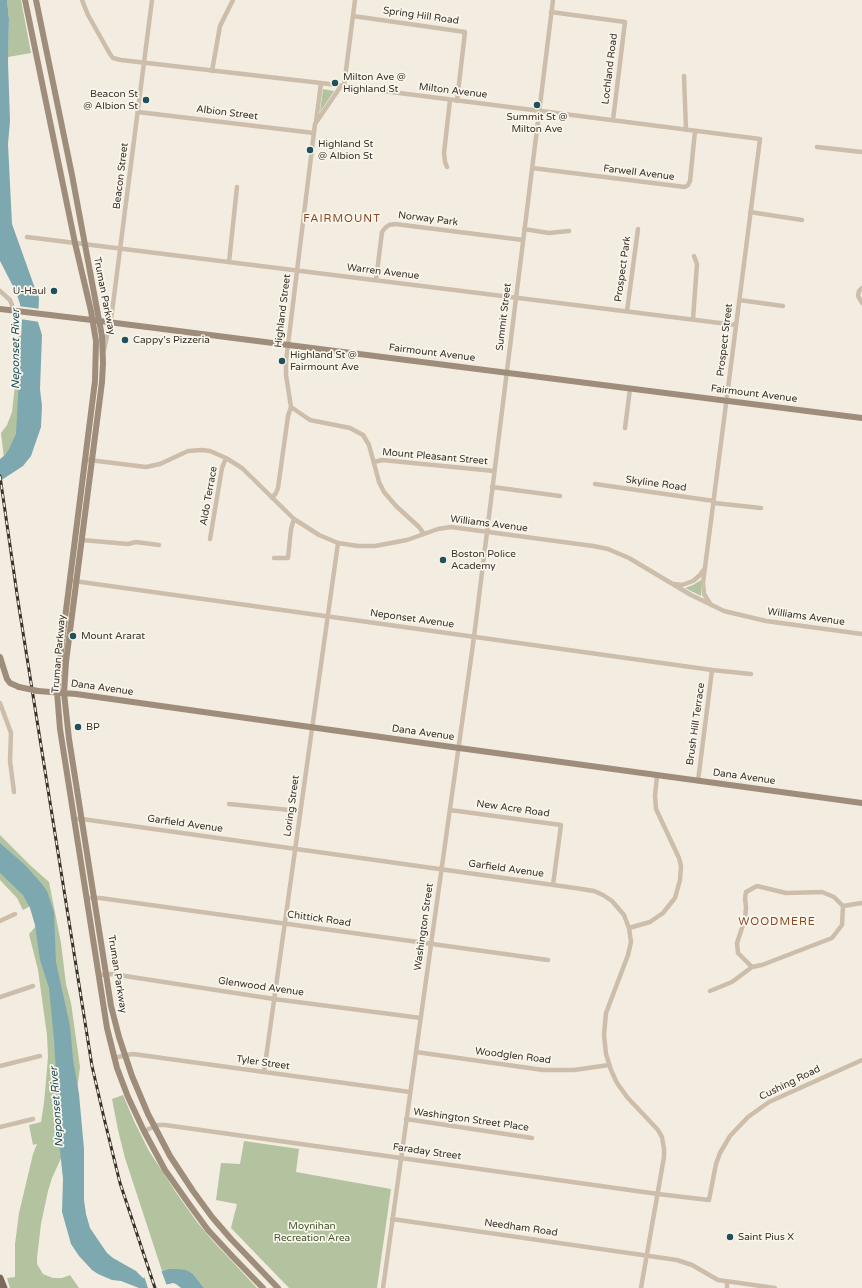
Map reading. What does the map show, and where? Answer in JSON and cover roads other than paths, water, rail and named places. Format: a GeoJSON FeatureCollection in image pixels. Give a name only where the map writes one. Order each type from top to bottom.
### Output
{"type":"FeatureCollection","features":[{"type":"Feature","properties":{"kind":"main road","name":"Truman Parkway"},"geometry":{"type":"LineString","coordinates":[[25,0],[75,243],[93,320],[96,341],[96,372],[82,540],[61,647],[57,692],[60,729],[107,1028],[114,1058],[127,1093],[144,1131],[166,1170],[195,1213],[218,1242],[263,1288]]}},
{"type":"Feature","properties":{"kind":"main road","name":"Truman Parkway"},"geometry":{"type":"LineString","coordinates":[[36,0],[100,321],[103,354],[101,388],[88,460],[73,581],[64,693],[68,733],[113,1017],[124,1055],[139,1095],[154,1127],[175,1165],[205,1208],[231,1240],[278,1288]]}},
{"type":"Feature","properties":{"kind":"main road"},"geometry":{"type":"LineString","coordinates":[[57,158],[68,156]]}},
{"type":"Feature","properties":{"kind":"main road","name":"Fairmount Avenue"},"geometry":{"type":"LineString","coordinates":[[0,309],[862,418]]}},
{"type":"Feature","properties":{"kind":"main road","name":"Dana Avenue"},"geometry":{"type":"LineString","coordinates":[[0,658],[7,679],[10,683],[19,687],[38,691],[57,692],[657,776],[862,803]]}},
{"type":"Feature","properties":{"kind":"main road"},"geometry":{"type":"LineString","coordinates":[[0,1278],[4,1288]]}},
{"type":"Feature","properties":{"kind":"street","name":"Milton Avenue"},"geometry":{"type":"LineString","coordinates":[[82,0],[88,15],[110,56],[121,60],[342,86],[760,139]]}},
{"type":"Feature","properties":{"kind":"street","name":"Beacon Street"},"geometry":{"type":"LineString","coordinates":[[103,354],[111,322],[152,0]]}},
{"type":"Feature","properties":{"kind":"street"},"geometry":{"type":"LineString","coordinates":[[212,71],[220,26],[233,0]]}},
{"type":"Feature","properties":{"kind":"street","name":"Highland Street"},"geometry":{"type":"LineString","coordinates":[[315,124],[342,86],[355,0]]}},
{"type":"Feature","properties":{"kind":"street","name":"Summit Street"},"geometry":{"type":"LineString","coordinates":[[474,637],[553,0]]}},
{"type":"Feature","properties":{"kind":"street","name":"Lochland Road"},"geometry":{"type":"LineString","coordinates":[[551,12],[625,22],[613,120]]}},
{"type":"Feature","properties":{"kind":"street","name":"Spring Hill Road"},"geometry":{"type":"LineString","coordinates":[[353,16],[465,32],[457,101]]}},
{"type":"Feature","properties":{"kind":"street"},"geometry":{"type":"LineString","coordinates":[[684,76],[686,130]]}},
{"type":"Feature","properties":{"kind":"street","name":"Highland Street"},"geometry":{"type":"LineString","coordinates":[[272,498],[278,488],[288,416],[291,407],[285,371],[321,84]]}},
{"type":"Feature","properties":{"kind":"street"},"geometry":{"type":"LineString","coordinates":[[447,167],[444,153],[450,100]]}},
{"type":"Feature","properties":{"kind":"street","name":"Albion Street"},"geometry":{"type":"LineString","coordinates":[[138,112],[314,133]]}},
{"type":"Feature","properties":{"kind":"street","name":"Farwell Avenue"},"geometry":{"type":"LineString","coordinates":[[532,168],[685,187],[690,181],[696,131]]}},
{"type":"Feature","properties":{"kind":"street","name":"Prospect Street"},"geometry":{"type":"LineString","coordinates":[[711,605],[705,598],[703,591],[760,139]]}},
{"type":"Feature","properties":{"kind":"street"},"geometry":{"type":"LineString","coordinates":[[817,147],[862,152]]}},
{"type":"Feature","properties":{"kind":"street"},"geometry":{"type":"LineString","coordinates":[[229,262],[237,186]]}},
{"type":"Feature","properties":{"kind":"street"},"geometry":{"type":"LineString","coordinates":[[750,212],[802,220]]}},
{"type":"Feature","properties":{"kind":"street","name":"Norway Park"},"geometry":{"type":"LineString","coordinates":[[376,280],[382,232],[384,228],[389,225],[395,224],[523,240]]}},
{"type":"Feature","properties":{"kind":"street"},"geometry":{"type":"LineString","coordinates":[[524,229],[549,233],[569,231]]}},
{"type":"Feature","properties":{"kind":"street","name":"Prospect Park"},"geometry":{"type":"LineString","coordinates":[[627,311],[638,229]]}},
{"type":"Feature","properties":{"kind":"street","name":"Warren Avenue"},"geometry":{"type":"LineString","coordinates":[[27,237],[736,325]]}},
{"type":"Feature","properties":{"kind":"street"},"geometry":{"type":"LineString","coordinates":[[693,320],[697,264],[694,256]]}},
{"type":"Feature","properties":{"kind":"street"},"geometry":{"type":"LineString","coordinates":[[862,288],[859,291],[858,296],[862,304]]}},
{"type":"Feature","properties":{"kind":"street"},"geometry":{"type":"LineString","coordinates":[[0,291],[10,300],[14,311]]}},
{"type":"Feature","properties":{"kind":"street"},"geometry":{"type":"LineString","coordinates":[[739,300],[783,306]]}},
{"type":"Feature","properties":{"kind":"street"},"geometry":{"type":"LineString","coordinates":[[626,428],[630,389]]}},
{"type":"Feature","properties":{"kind":"street"},"geometry":{"type":"LineString","coordinates":[[291,407],[310,420],[346,427],[357,431],[367,441],[379,482],[384,492],[396,506],[419,527],[424,534]]}},
{"type":"Feature","properties":{"kind":"street","name":"Williams Avenue"},"geometry":{"type":"LineString","coordinates":[[88,460],[146,467],[156,465],[183,453],[197,450],[210,451],[226,458],[242,468],[294,519],[319,535],[338,543],[358,546],[375,546],[407,540],[447,527],[456,527],[588,545],[603,548],[629,558],[711,605],[731,613],[755,619],[862,634]]}},
{"type":"Feature","properties":{"kind":"street","name":"Aldo Terrace"},"geometry":{"type":"LineString","coordinates":[[210,539],[222,468],[226,458]]}},
{"type":"Feature","properties":{"kind":"street","name":"Mount Pleasant Street"},"geometry":{"type":"LineString","coordinates":[[374,462],[382,460],[494,471]]}},
{"type":"Feature","properties":{"kind":"street","name":"Skyline Road"},"geometry":{"type":"LineString","coordinates":[[595,484],[761,508]]}},
{"type":"Feature","properties":{"kind":"street"},"geometry":{"type":"LineString","coordinates":[[492,487],[560,496]]}},
{"type":"Feature","properties":{"kind":"street"},"geometry":{"type":"LineString","coordinates":[[274,558],[288,558],[290,529],[294,519]]}},
{"type":"Feature","properties":{"kind":"street"},"geometry":{"type":"LineString","coordinates":[[82,540],[128,544],[136,542],[160,545]]}},
{"type":"Feature","properties":{"kind":"street","name":"Loring Street"},"geometry":{"type":"LineString","coordinates":[[264,1072],[338,543]]}},
{"type":"Feature","properties":{"kind":"street"},"geometry":{"type":"LineString","coordinates":[[671,583],[682,584],[690,582],[699,576],[706,567]]}},
{"type":"Feature","properties":{"kind":"street","name":"Neponset Avenue"},"geometry":{"type":"LineString","coordinates":[[73,581],[712,670],[751,674]]}},
{"type":"Feature","properties":{"kind":"street","name":"Washington Street"},"geometry":{"type":"LineString","coordinates":[[383,1288],[474,637]]}},
{"type":"Feature","properties":{"kind":"street","name":"Brush Hill Terrace"},"geometry":{"type":"LineString","coordinates":[[698,781],[712,670]]}},
{"type":"Feature","properties":{"kind":"street"},"geometry":{"type":"LineString","coordinates":[[0,703],[11,733],[10,761],[14,792]]}},
{"type":"Feature","properties":{"kind":"street"},"geometry":{"type":"LineString","coordinates":[[629,928],[650,922],[663,913],[675,898],[680,880],[681,866],[679,858],[656,809],[655,795],[657,776]]}},
{"type":"Feature","properties":{"kind":"street"},"geometry":{"type":"LineString","coordinates":[[229,804],[300,811]]}},
{"type":"Feature","properties":{"kind":"street","name":"New Acre Road"},"geometry":{"type":"LineString","coordinates":[[450,810],[561,825],[553,885]]}},
{"type":"Feature","properties":{"kind":"street","name":"Garfield Avenue"},"geometry":{"type":"LineString","coordinates":[[74,819],[590,890],[603,895],[616,904],[622,911],[629,928],[631,942],[630,951],[608,1008],[605,1022],[604,1044],[609,1065],[615,1079],[662,1137],[664,1153],[641,1288]]}},
{"type":"Feature","properties":{"kind":"street"},"geometry":{"type":"LineString","coordinates":[[710,991],[732,982],[752,967],[762,965],[832,938],[842,925],[843,906],[834,897],[822,892],[786,893],[772,888],[757,886],[746,892],[745,919],[737,943],[738,952],[752,967]]}},
{"type":"Feature","properties":{"kind":"street","name":"Chittick Road"},"geometry":{"type":"LineString","coordinates":[[87,898],[94,897],[548,960]]}},
{"type":"Feature","properties":{"kind":"street"},"geometry":{"type":"LineString","coordinates":[[843,906],[862,903]]}},
{"type":"Feature","properties":{"kind":"street"},"geometry":{"type":"LineString","coordinates":[[0,921],[15,914]]}},
{"type":"Feature","properties":{"kind":"street","name":"Glenwood Avenue"},"geometry":{"type":"LineString","coordinates":[[99,975],[106,974],[421,1018]]}},
{"type":"Feature","properties":{"kind":"street"},"geometry":{"type":"LineString","coordinates":[[0,997],[33,986]]}},
{"type":"Feature","properties":{"kind":"street","name":"Woodglen Road"},"geometry":{"type":"LineString","coordinates":[[416,1052],[543,1070],[574,1070],[609,1065]]}},
{"type":"Feature","properties":{"kind":"street","name":"Tyler Street"},"geometry":{"type":"LineString","coordinates":[[114,1058],[133,1054],[410,1092]]}},
{"type":"Feature","properties":{"kind":"street"},"geometry":{"type":"LineString","coordinates":[[0,1066],[40,1056]]}},
{"type":"Feature","properties":{"kind":"street","name":"Cushing Road"},"geometry":{"type":"LineString","coordinates":[[709,1200],[714,1169],[720,1153],[730,1136],[748,1117],[769,1102],[862,1060]]}},
{"type":"Feature","properties":{"kind":"street"},"geometry":{"type":"LineString","coordinates":[[0,1127],[33,1119]]}},
{"type":"Feature","properties":{"kind":"street","name":"Washington Street Place"},"geometry":{"type":"LineString","coordinates":[[406,1119],[532,1138]]}},
{"type":"Feature","properties":{"kind":"street","name":"Faraday Street"},"geometry":{"type":"LineString","coordinates":[[144,1131],[165,1125],[709,1200]]}},
{"type":"Feature","properties":{"kind":"street","name":"Needham Road"},"geometry":{"type":"LineString","coordinates":[[392,1219],[683,1261],[714,1278],[727,1282],[774,1288]]}},
{"type":"Feature","properties":{"kind":"street"},"geometry":{"type":"LineString","coordinates":[[727,1282],[727,1288]]}},
{"type":"Feature","properties":{"kind":"water"},"geometry":{"type":"Polygon","coordinates":[[[0,0],[7,0],[9,19],[8,62],[10,121],[8,144],[12,224],[39,297],[38,322],[42,335],[40,389],[42,406],[41,427],[31,456],[23,466],[0,481],[0,459],[9,449],[16,434],[22,320],[20,304],[16,292],[0,261],[0,0]]]}},
{"type":"Feature","properties":{"kind":"water"},"geometry":{"type":"Polygon","coordinates":[[[0,843],[25,865],[42,884],[47,891],[54,912],[56,962],[70,1026],[73,1059],[79,1094],[84,1149],[84,1200],[90,1228],[107,1253],[136,1271],[143,1278],[168,1269],[186,1270],[193,1274],[204,1288],[181,1288],[173,1283],[153,1288],[139,1288],[121,1281],[112,1280],[92,1270],[79,1256],[71,1244],[62,1212],[63,1179],[59,1141],[60,1107],[57,1089],[49,988],[40,960],[35,925],[30,908],[23,895],[0,873],[0,843]]]}},
{"type":"Feature","properties":{"kind":"railway"},"geometry":{"type":"LineString","coordinates":[[0,476],[18,601],[92,1066],[120,1183],[155,1288]]}},
{"type":"Feature","properties":{"kind":"place","name":"Milton Ave @ Highland St"},"geometry":{"type":"Point","coordinates":[335,83]}},
{"type":"Feature","properties":{"kind":"place","name":"Beacon St @ Albion St"},"geometry":{"type":"Point","coordinates":[146,100]}},
{"type":"Feature","properties":{"kind":"place","name":"Summit St @ Milton Ave"},"geometry":{"type":"Point","coordinates":[537,105]}},
{"type":"Feature","properties":{"kind":"place","name":"Highland St @ Albion St"},"geometry":{"type":"Point","coordinates":[310,150]}},
{"type":"Feature","properties":{"kind":"place","name":"U-Haul"},"geometry":{"type":"Point","coordinates":[54,291]}},
{"type":"Feature","properties":{"kind":"place","name":"Cappy's Pizzeria"},"geometry":{"type":"Point","coordinates":[125,340]}},
{"type":"Feature","properties":{"kind":"place","name":"Highland St @ Fairmount Ave"},"geometry":{"type":"Point","coordinates":[282,361]}},
{"type":"Feature","properties":{"kind":"place","name":"Boston Police Academy"},"geometry":{"type":"Point","coordinates":[443,560]}},
{"type":"Feature","properties":{"kind":"place","name":"Mount Ararat"},"geometry":{"type":"Point","coordinates":[73,636]}},
{"type":"Feature","properties":{"kind":"place","name":"BP"},"geometry":{"type":"Point","coordinates":[78,727]}},
{"type":"Feature","properties":{"kind":"place","name":"Saint Pius X"},"geometry":{"type":"Point","coordinates":[730,1237]}},
{"type":"Feature","properties":{"kind":"district","name":"FAIRMOUNT"},"geometry":{"type":"Point","coordinates":[342,219]}},
{"type":"Feature","properties":{"kind":"district","name":"WOODMERE"},"geometry":{"type":"Point","coordinates":[777,922]}},
{"type":"Feature","properties":{"kind":"water label","name":"Neponset River"},"geometry":{"type":"Point","coordinates":[16,349]}},
{"type":"Feature","properties":{"kind":"water label","name":"Neponset River"},"geometry":{"type":"Point","coordinates":[57,1107]}},
{"type":"Feature","properties":{"kind":"park label","name":"Moynihan Recreation Area"},"geometry":{"type":"Point","coordinates":[312,1232]}}]}
